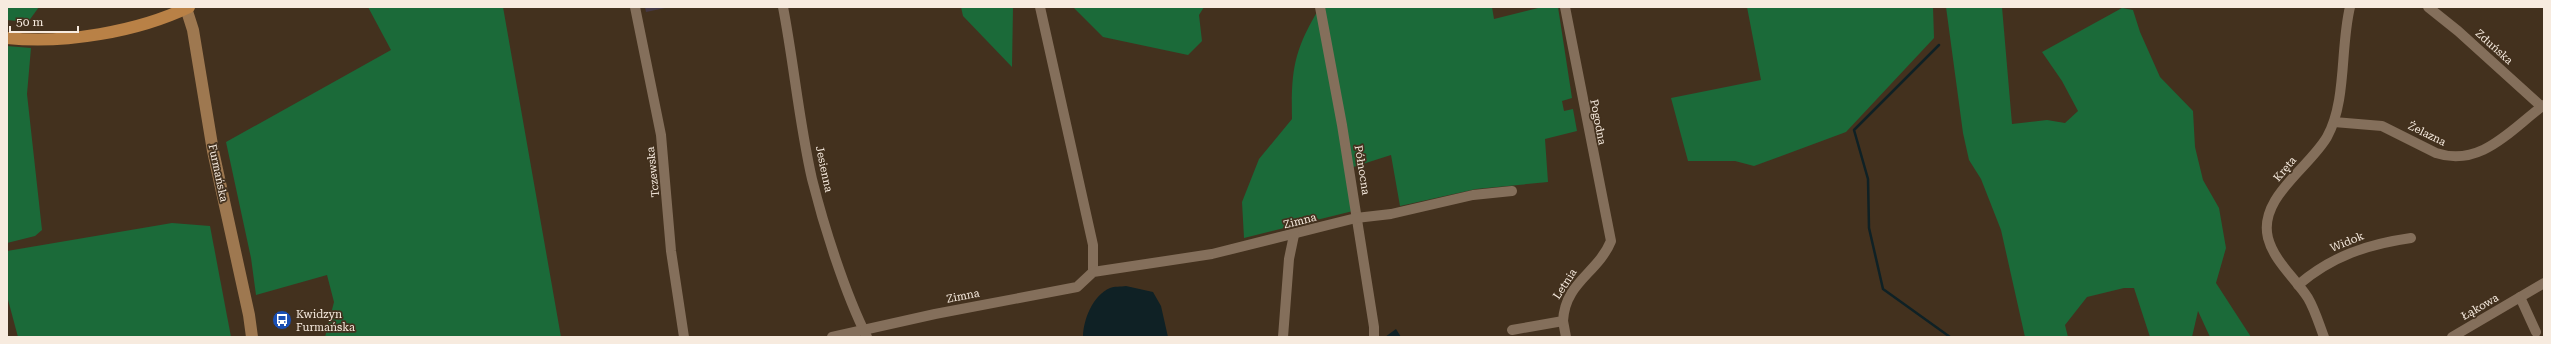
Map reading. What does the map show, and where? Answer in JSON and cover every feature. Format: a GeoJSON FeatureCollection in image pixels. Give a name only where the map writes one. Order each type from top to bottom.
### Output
{"type":"FeatureCollection","features":[{"type":"Feature","properties":{"kind":"main road"},"geometry":{"type":"LineString","coordinates":[[7,38],[39,40],[92,35],[119,30],[188,8]]}},
{"type":"Feature","properties":{"kind":"street","name":"Tczewska"},"geometry":{"type":"LineString","coordinates":[[635,7],[661,135],[671,251],[684,337]]}},
{"type":"Feature","properties":{"kind":"street","name":"Jesienna"},"geometry":{"type":"LineString","coordinates":[[783,7],[812,178],[842,272],[865,333]]}},
{"type":"Feature","properties":{"kind":"street"},"geometry":{"type":"LineString","coordinates":[[1040,7],[1093,246],[1093,272]]}},
{"type":"Feature","properties":{"kind":"street","name":"Północna"},"geometry":{"type":"LineString","coordinates":[[1320,7],[1342,125],[1374,327],[1374,337]]}},
{"type":"Feature","properties":{"kind":"street","name":"Pogodna"},"geometry":{"type":"LineString","coordinates":[[1565,7],[1611,241]]}},
{"type":"Feature","properties":{"kind":"street","name":"Kręta"},"geometry":{"type":"LineString","coordinates":[[2324,337],[2314,311],[2298,285],[2274,252],[2268,237],[2267,223],[2269,210],[2321,146],[2334,122],[2338,106],[2346,22],[2350,7]]}},
{"type":"Feature","properties":{"kind":"street","name":"Zduńska"},"geometry":{"type":"LineString","coordinates":[[2428,7],[2458,31],[2543,106]]}},
{"type":"Feature","properties":{"kind":"street","name":"Furmańska"},"geometry":{"type":"LineString","coordinates":[[188,8],[213,151],[245,294],[252,337]]}},
{"type":"Feature","properties":{"kind":"street","name":"Żelazna"},"geometry":{"type":"LineString","coordinates":[[2334,122],[2382,126],[2436,153],[2446,156],[2466,156],[2491,146],[2543,106]]}},
{"type":"Feature","properties":{"kind":"street","name":"Zimna"},"geometry":{"type":"LineString","coordinates":[[832,337],[865,333],[1077,287],[1093,272],[1212,254],[1294,235],[1356,218],[1391,214],[1473,195],[1512,191]]}},
{"type":"Feature","properties":{"kind":"street"},"geometry":{"type":"LineString","coordinates":[[1283,337],[1289,259],[1294,235]]}},
{"type":"Feature","properties":{"kind":"street","name":"Widok"},"geometry":{"type":"LineString","coordinates":[[2298,285],[2315,270],[2354,250],[2386,242],[2411,238]]}},
{"type":"Feature","properties":{"kind":"street","name":"Letnia"},"geometry":{"type":"LineString","coordinates":[[1563,321],[1564,306],[1571,293],[1607,250],[1611,241]]}},
{"type":"Feature","properties":{"kind":"street","name":"Łąkowa"},"geometry":{"type":"LineString","coordinates":[[2452,337],[2544,283]]}},
{"type":"Feature","properties":{"kind":"street"},"geometry":{"type":"LineString","coordinates":[[2520,297],[2536,332]]}},
{"type":"Feature","properties":{"kind":"street"},"geometry":{"type":"LineString","coordinates":[[1512,330],[1563,321],[1566,337]]}},
{"type":"Feature","properties":{"kind":"shaded area"},"geometry":{"type":"Polygon","coordinates":[[[645,7],[670,7],[646,12],[645,7]]]}},
{"type":"Feature","properties":{"kind":"shaded area"},"geometry":{"type":"Polygon","coordinates":[[[1126,286],[1153,292],[1161,306],[1168,337],[1083,337],[1083,330],[1087,316],[1094,302],[1099,296],[1104,291],[1112,287],[1126,286]]]}},
{"type":"Feature","properties":{"kind":"shaded area"},"geometry":{"type":"Polygon","coordinates":[[[1396,329],[1401,337],[1385,337],[1396,329]]]}},
{"type":"Feature","properties":{"kind":"green space"},"geometry":{"type":"Polygon","coordinates":[[[7,7],[39,7],[28,22],[7,20],[7,7]]]}},
{"type":"Feature","properties":{"kind":"green space"},"geometry":{"type":"Polygon","coordinates":[[[368,7],[503,7],[561,337],[325,337],[334,302],[327,275],[256,295],[251,258],[226,142],[391,50],[368,7]]]}},
{"type":"Feature","properties":{"kind":"green space"},"geometry":{"type":"Polygon","coordinates":[[[961,7],[1013,7],[1012,67],[963,16],[961,7]]]}},
{"type":"Feature","properties":{"kind":"green space"},"geometry":{"type":"Polygon","coordinates":[[[1073,7],[1204,7],[1199,15],[1202,41],[1188,55],[1103,37],[1073,7]]]}},
{"type":"Feature","properties":{"kind":"green space"},"geometry":{"type":"Polygon","coordinates":[[[1320,7],[1492,7],[1494,19],[1542,7],[1558,7],[1572,98],[1562,101],[1564,111],[1573,109],[1577,131],[1545,139],[1548,182],[1476,189],[1400,206],[1391,155],[1347,169],[1353,211],[1244,238],[1242,202],[1259,159],[1292,119],[1292,86],[1299,48],[1320,7]]]}},
{"type":"Feature","properties":{"kind":"green space"},"geometry":{"type":"Polygon","coordinates":[[[1747,7],[1933,7],[1934,38],[1846,132],[1754,166],[1735,161],[1688,161],[1671,98],[1761,80],[1747,7]]]}},
{"type":"Feature","properties":{"kind":"green space"},"geometry":{"type":"Polygon","coordinates":[[[1946,7],[2002,7],[2012,124],[2047,120],[2065,123],[2078,111],[2062,81],[2042,52],[2122,8],[2133,10],[2140,32],[2160,77],[2193,111],[2195,147],[2203,180],[2219,208],[2226,248],[2216,283],[2251,337],[2210,337],[2198,311],[2192,337],[2150,337],[2134,288],[2124,288],[2087,297],[2065,325],[2068,337],[2025,337],[2001,230],[1981,179],[1969,160],[1963,133],[1946,7]]]}},
{"type":"Feature","properties":{"kind":"green space"},"geometry":{"type":"Polygon","coordinates":[[[7,46],[31,48],[27,94],[42,230],[35,236],[7,243],[7,46]]]}},
{"type":"Feature","properties":{"kind":"green space"},"geometry":{"type":"Polygon","coordinates":[[[172,223],[210,226],[231,337],[18,337],[7,296],[7,251],[172,223]]]}},
{"type":"Feature","properties":{"kind":"waterway"},"geometry":{"type":"LineString","coordinates":[[1939,45],[1854,130],[1868,179],[1869,228],[1883,289],[1950,337]]}},
{"type":"Feature","properties":{"kind":"place","name":"Kwidzyn Furmańska"},"geometry":{"type":"Point","coordinates":[282,320]}}]}
